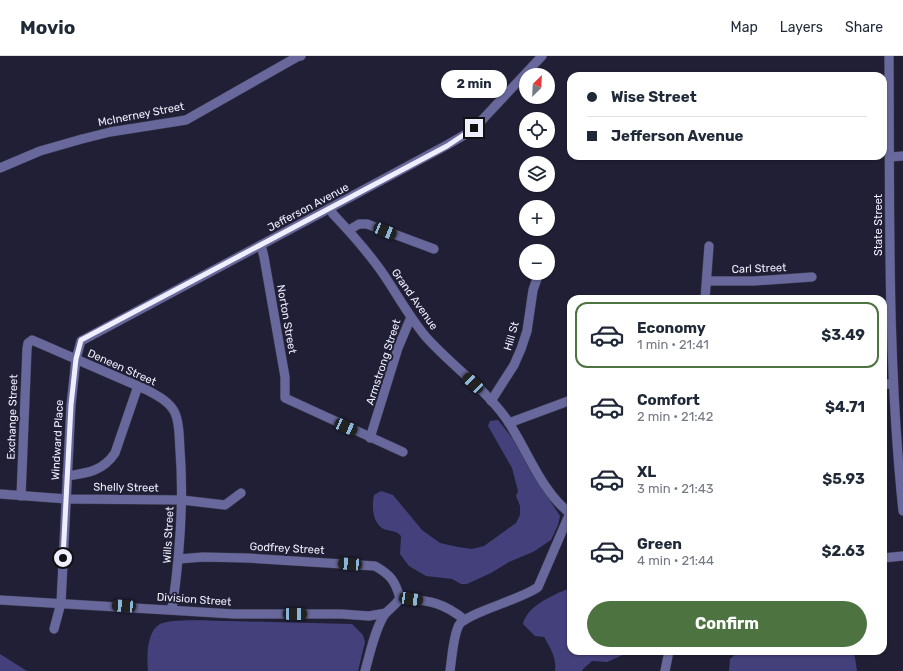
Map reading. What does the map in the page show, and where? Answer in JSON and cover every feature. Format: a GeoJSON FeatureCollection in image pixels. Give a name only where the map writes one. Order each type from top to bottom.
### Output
{"type":"FeatureCollection","features":[{"type":"Feature","properties":{"kind":"street","name":"McInerney Street"},"geometry":{"type":"LineString","coordinates":[[0,168],[40,151],[82,139],[110,132],[186,120],[301,56]]}},
{"type":"Feature","properties":{"kind":"street","name":"Jefferson Avenue"},"geometry":{"type":"LineString","coordinates":[[76,359],[79,343],[83,339],[447,146],[466,134],[482,120],[542,56]]}},
{"type":"Feature","properties":{"kind":"street","name":"State Street"},"geometry":{"type":"LineString","coordinates":[[889,56],[891,332],[893,383],[903,511]]}},
{"type":"Feature","properties":{"kind":"street"},"geometry":{"type":"LineString","coordinates":[[890,157],[903,156]]}},
{"type":"Feature","properties":{"kind":"street","name":"Grand Avenue"},"geometry":{"type":"LineString","coordinates":[[330,208],[333,214],[367,252],[383,273],[411,317],[436,348],[491,401],[509,424],[554,498],[567,511]]}},
{"type":"Feature","properties":{"kind":"street"},"geometry":{"type":"LineString","coordinates":[[348,230],[359,224],[367,224],[434,249]]}},
{"type":"Feature","properties":{"kind":"street","name":"Norton Street"},"geometry":{"type":"LineString","coordinates":[[261,245],[286,382],[285,398],[370,438]]}},
{"type":"Feature","properties":{"kind":"street"},"geometry":{"type":"LineString","coordinates":[[705,295],[709,246]]}},
{"type":"Feature","properties":{"kind":"street","name":"Carl Street"},"geometry":{"type":"LineString","coordinates":[[707,281],[754,281],[812,277]]}},
{"type":"Feature","properties":{"kind":"street","name":"Hill St"},"geometry":{"type":"LineString","coordinates":[[491,401],[522,350],[527,331],[533,290],[537,280]]}},
{"type":"Feature","properties":{"kind":"street","name":"Armstrong Street"},"geometry":{"type":"LineString","coordinates":[[370,438],[398,348],[411,317]]}},
{"type":"Feature","properties":{"kind":"street","name":"Deneen Street"},"geometry":{"type":"LineString","coordinates":[[32,340],[160,397],[175,413]]}},
{"type":"Feature","properties":{"kind":"street","name":"Exchange Street"},"geometry":{"type":"LineString","coordinates":[[22,496],[27,349],[28,343],[32,340]]}},
{"type":"Feature","properties":{"kind":"street","name":"Windward Place"},"geometry":{"type":"LineString","coordinates":[[54,629],[61,603],[71,405],[76,359]]}},
{"type":"Feature","properties":{"kind":"street"},"geometry":{"type":"LineString","coordinates":[[887,384],[893,383]]}},
{"type":"Feature","properties":{"kind":"street"},"geometry":{"type":"LineString","coordinates":[[67,476],[85,474],[96,470],[110,460],[115,453],[138,386]]}},
{"type":"Feature","properties":{"kind":"street"},"geometry":{"type":"LineString","coordinates":[[509,424],[567,402]]}},
{"type":"Feature","properties":{"kind":"street","name":"Wills Street"},"geometry":{"type":"LineString","coordinates":[[171,609],[179,559],[182,500],[178,428],[175,413]]}},
{"type":"Feature","properties":{"kind":"street"},"geometry":{"type":"LineString","coordinates":[[370,438],[403,452]]}},
{"type":"Feature","properties":{"kind":"street","name":"Shelly Street"},"geometry":{"type":"LineString","coordinates":[[4,494],[66,498],[182,500],[225,505],[241,493]]}},
{"type":"Feature","properties":{"kind":"street"},"geometry":{"type":"LineString","coordinates":[[450,671],[459,626],[465,620],[528,593],[538,587],[567,521]]}},
{"type":"Feature","properties":{"kind":"street"},"geometry":{"type":"LineString","coordinates":[[887,558],[903,556]]}},
{"type":"Feature","properties":{"kind":"street","name":"Godfrey Street"},"geometry":{"type":"LineString","coordinates":[[179,559],[203,557],[247,558],[375,566],[387,573],[396,585],[400,598]]}},
{"type":"Feature","properties":{"kind":"street"},"geometry":{"type":"LineString","coordinates":[[365,671],[380,623],[386,613],[397,603],[400,598],[442,604],[450,608],[465,620]]}},
{"type":"Feature","properties":{"kind":"street","name":"Division Street"},"geometry":{"type":"LineString","coordinates":[[0,600],[171,609],[234,614],[341,614],[369,616],[386,613]]}},
{"type":"Feature","properties":{"kind":"street"},"geometry":{"type":"LineString","coordinates":[[665,671],[668,655]]}},
{"type":"Feature","properties":{"kind":"shaded area"},"geometry":{"type":"Polygon","coordinates":[[[498,420],[513,439],[529,468],[560,516],[558,525],[551,540],[533,552],[509,562],[491,573],[467,584],[461,584],[452,579],[426,576],[409,566],[400,554],[401,536],[394,531],[382,528],[376,521],[373,508],[374,495],[381,491],[393,495],[422,530],[440,543],[472,549],[484,546],[516,523],[520,515],[520,506],[516,496],[518,491],[512,468],[488,426],[490,421],[498,420]]]}},
{"type":"Feature","properties":{"kind":"shaded area"},"geometry":{"type":"Polygon","coordinates":[[[567,589],[567,655],[623,655],[607,662],[592,661],[582,671],[555,671],[554,658],[544,637],[535,636],[523,624],[527,614],[535,606],[567,589]]]}},
{"type":"Feature","properties":{"kind":"shaded area"},"geometry":{"type":"Polygon","coordinates":[[[204,620],[352,624],[363,635],[365,642],[358,671],[148,671],[148,646],[152,633],[160,624],[166,622],[204,620]]]}},
{"type":"Feature","properties":{"kind":"shaded area"},"geometry":{"type":"Polygon","coordinates":[[[0,654],[27,671],[0,671],[0,654]]]}},
{"type":"Feature","properties":{"kind":"shaded area"},"geometry":{"type":"Polygon","coordinates":[[[734,655],[855,655],[857,671],[729,671],[730,659],[734,655]]]}},
{"type":"Feature","properties":{"kind":"route"},"geometry":{"type":"LineString","coordinates":[[63,558],[68,440],[74,373],[79,343],[81,340],[447,146],[474,128]]}}]}
